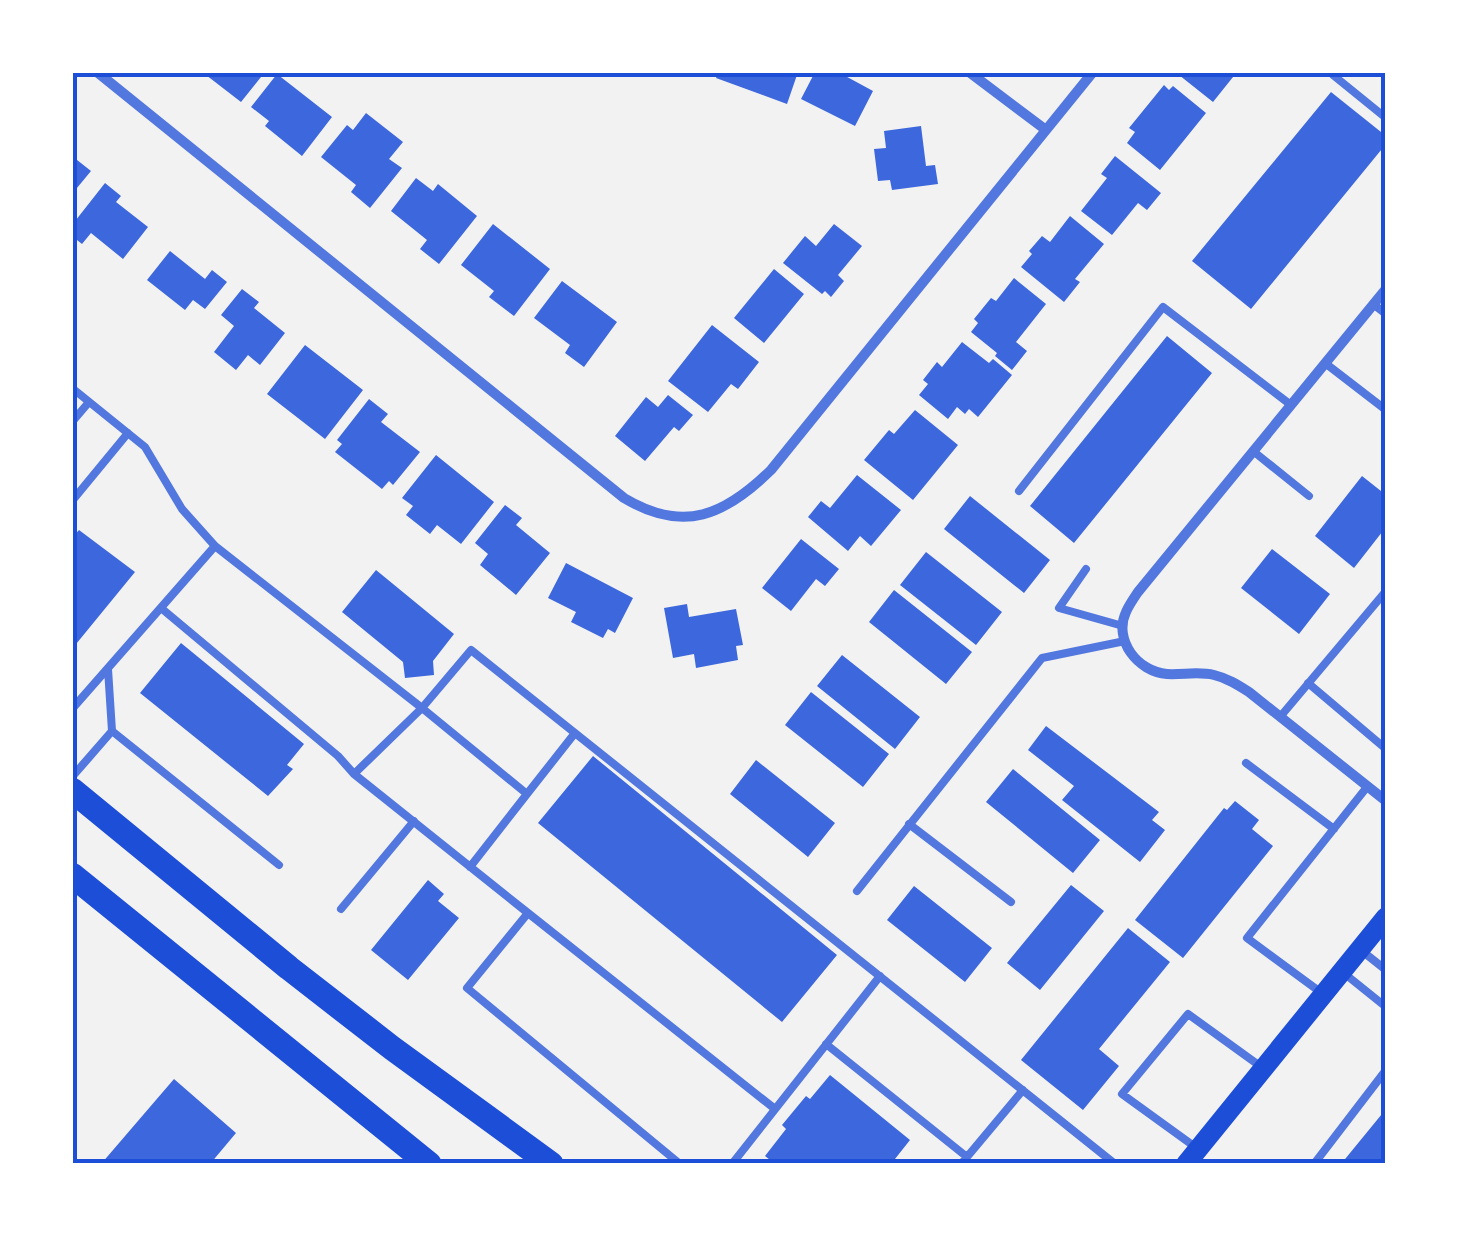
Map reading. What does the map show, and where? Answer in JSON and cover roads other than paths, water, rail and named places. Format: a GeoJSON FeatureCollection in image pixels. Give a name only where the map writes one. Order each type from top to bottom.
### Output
{"type":"FeatureCollection","features":[{"type":"Feature","properties":{"kind":"main road"},"geometry":{"type":"LineString","coordinates":[[72,790],[289,968],[551,1164]]}},
{"type":"Feature","properties":{"kind":"main road"},"geometry":{"type":"LineString","coordinates":[[72,875],[429,1164]]}},
{"type":"Feature","properties":{"kind":"main road"},"geometry":{"type":"LineString","coordinates":[[1192,1156],[1386,917]]}},
{"type":"Feature","properties":{"kind":"street"},"geometry":{"type":"LineString","coordinates":[[97,72],[624,498],[638,507],[670,516],[704,515],[720,510],[748,492],[771,470],[1093,72]]}},
{"type":"Feature","properties":{"kind":"street"},"geometry":{"type":"LineString","coordinates":[[969,72],[1046,130]]}},
{"type":"Feature","properties":{"kind":"street"},"geometry":{"type":"LineString","coordinates":[[1386,288],[1138,592],[1125,614],[1123,626],[1124,640],[1138,662],[1164,674],[1215,675],[1250,692],[1386,802]]}},
{"type":"Feature","properties":{"kind":"lane"},"geometry":{"type":"LineString","coordinates":[[1334,75],[1386,118]]}},
{"type":"Feature","properties":{"kind":"lane"},"geometry":{"type":"LineString","coordinates":[[1372,304],[1386,314]]}},
{"type":"Feature","properties":{"kind":"lane"},"geometry":{"type":"LineString","coordinates":[[1018,492],[1162,307],[1291,406]]}},
{"type":"Feature","properties":{"kind":"lane"},"geometry":{"type":"LineString","coordinates":[[1325,363],[1386,410]]}},
{"type":"Feature","properties":{"kind":"lane"},"geometry":{"type":"LineString","coordinates":[[72,388],[145,448],[182,508],[215,546],[526,794]]}},
{"type":"Feature","properties":{"kind":"lane"},"geometry":{"type":"LineString","coordinates":[[72,422],[89,402]]}},
{"type":"Feature","properties":{"kind":"lane"},"geometry":{"type":"LineString","coordinates":[[72,501],[128,433]]}},
{"type":"Feature","properties":{"kind":"lane"},"geometry":{"type":"LineString","coordinates":[[1253,451],[1310,496]]}},
{"type":"Feature","properties":{"kind":"lane"},"geometry":{"type":"LineString","coordinates":[[72,709],[215,546]]}},
{"type":"Feature","properties":{"kind":"lane"},"geometry":{"type":"LineString","coordinates":[[1086,569],[1059,608],[1123,626]]}},
{"type":"Feature","properties":{"kind":"lane"},"geometry":{"type":"LineString","coordinates":[[1280,717],[1386,591]]}},
{"type":"Feature","properties":{"kind":"lane"},"geometry":{"type":"LineString","coordinates":[[161,608],[338,756],[354,774],[775,1109]]}},
{"type":"Feature","properties":{"kind":"lane"},"geometry":{"type":"LineString","coordinates":[[857,890],[1042,658],[1124,640]]}},
{"type":"Feature","properties":{"kind":"lane"},"geometry":{"type":"LineString","coordinates":[[354,774],[422,708],[472,650],[1115,1164]]}},
{"type":"Feature","properties":{"kind":"lane"},"geometry":{"type":"LineString","coordinates":[[72,777],[112,731],[108,668]]}},
{"type":"Feature","properties":{"kind":"lane"},"geometry":{"type":"LineString","coordinates":[[1308,683],[1386,750]]}},
{"type":"Feature","properties":{"kind":"lane"},"geometry":{"type":"LineString","coordinates":[[112,731],[279,865]]}},
{"type":"Feature","properties":{"kind":"lane"},"geometry":{"type":"LineString","coordinates":[[470,867],[575,733]]}},
{"type":"Feature","properties":{"kind":"lane"},"geometry":{"type":"LineString","coordinates":[[1246,763],[1334,829]]}},
{"type":"Feature","properties":{"kind":"lane"},"geometry":{"type":"LineString","coordinates":[[1324,994],[1248,938],[1367,786]]}},
{"type":"Feature","properties":{"kind":"lane"},"geometry":{"type":"LineString","coordinates":[[341,909],[414,821]]}},
{"type":"Feature","properties":{"kind":"lane"},"geometry":{"type":"LineString","coordinates":[[909,824],[1011,902]]}},
{"type":"Feature","properties":{"kind":"lane"},"geometry":{"type":"LineString","coordinates":[[528,913],[467,988],[680,1164]]}},
{"type":"Feature","properties":{"kind":"lane"},"geometry":{"type":"LineString","coordinates":[[1360,949],[1386,970]]}},
{"type":"Feature","properties":{"kind":"lane"},"geometry":{"type":"LineString","coordinates":[[1342,972],[1386,1007]]}},
{"type":"Feature","properties":{"kind":"lane"},"geometry":{"type":"LineString","coordinates":[[732,1164],[880,976]]}},
{"type":"Feature","properties":{"kind":"lane"},"geometry":{"type":"LineString","coordinates":[[1192,1156],[1122,1094],[1188,1014],[1263,1068]]}},
{"type":"Feature","properties":{"kind":"lane"},"geometry":{"type":"LineString","coordinates":[[826,1044],[964,1160],[1023,1090]]}},
{"type":"Feature","properties":{"kind":"lane"},"geometry":{"type":"LineString","coordinates":[[1314,1164],[1386,1070]]}}]}
